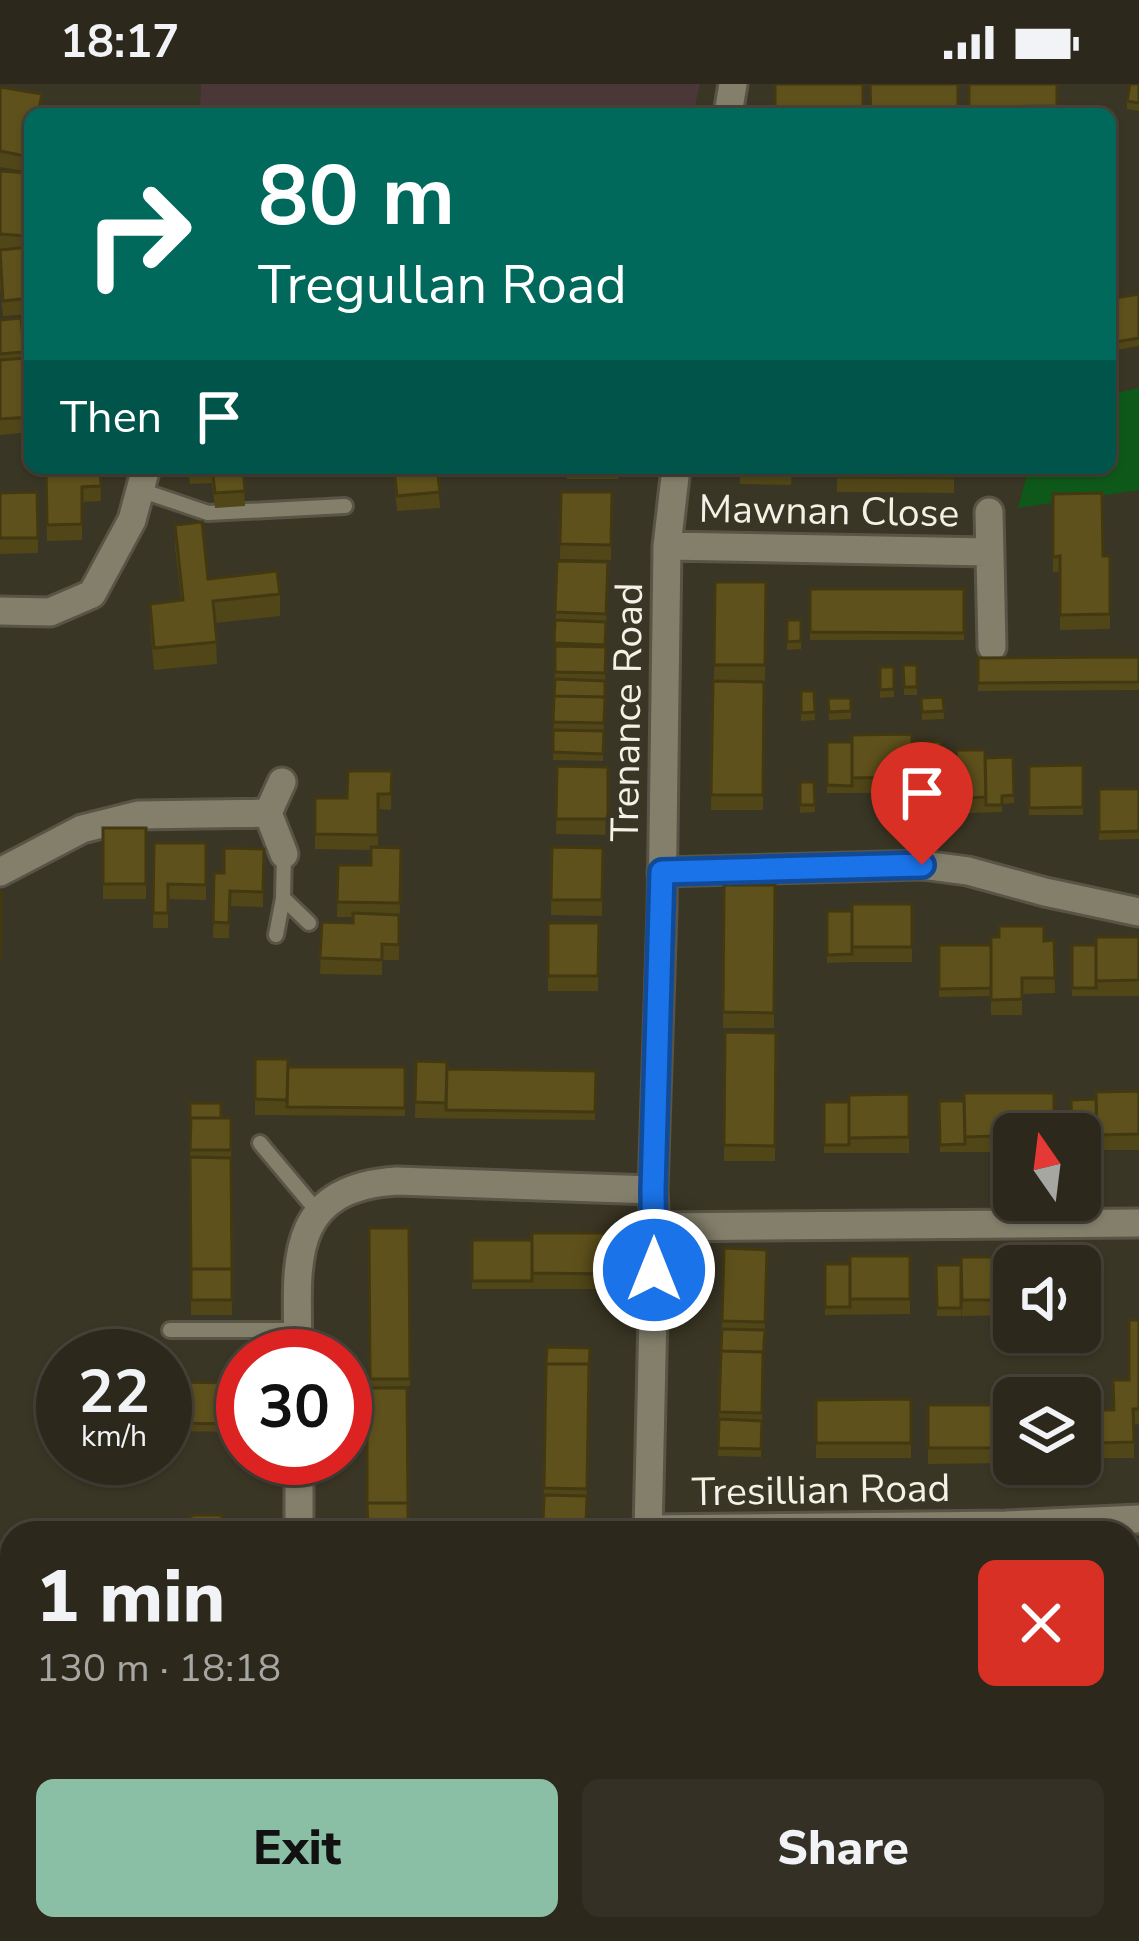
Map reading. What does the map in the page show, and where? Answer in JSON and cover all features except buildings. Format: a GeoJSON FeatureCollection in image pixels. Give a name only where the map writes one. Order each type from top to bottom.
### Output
{"type":"FeatureCollection","features":[{"type":"Feature","properties":{"kind":"street","name":"Trenance Road"},"geometry":{"type":"LineString","coordinates":[[648,1521],[667,546],[675,474]]}},
{"type":"Feature","properties":{"kind":"street"},"geometry":{"type":"LineString","coordinates":[[0,611],[50,612],[92,595],[132,520],[143,479]]}},
{"type":"Feature","properties":{"kind":"street","name":"Mawnan Close"},"geometry":{"type":"LineString","coordinates":[[989,512],[992,646]]}},
{"type":"Feature","properties":{"kind":"street","name":"Mawnan Close"},"geometry":{"type":"LineString","coordinates":[[667,546],[989,552]]}},
{"type":"Feature","properties":{"kind":"street"},"geometry":{"type":"LineString","coordinates":[[282,782],[268,813],[284,854]]}},
{"type":"Feature","properties":{"kind":"street"},"geometry":{"type":"LineString","coordinates":[[0,872],[82,829],[138,815],[268,813]]}},
{"type":"Feature","properties":{"kind":"street"},"geometry":{"type":"LineString","coordinates":[[662,872],[922,865],[968,871],[1139,912]]}},
{"type":"Feature","properties":{"kind":"street"},"geometry":{"type":"LineString","coordinates":[[298,1329],[298,1263],[304,1233],[317,1211],[339,1196],[376,1182],[653,1190]]}},
{"type":"Feature","properties":{"kind":"street"},"geometry":{"type":"LineString","coordinates":[[655,1227],[1139,1223]]}},
{"type":"Feature","properties":{"kind":"street"},"geometry":{"type":"LineString","coordinates":[[298,1485],[299,1521]]}},
{"type":"Feature","properties":{"kind":"lane"},"geometry":{"type":"LineString","coordinates":[[143,479],[208,513],[345,506]]}},
{"type":"Feature","properties":{"kind":"lane"},"geometry":{"type":"LineString","coordinates":[[276,935],[284,898],[284,854]]}},
{"type":"Feature","properties":{"kind":"lane"},"geometry":{"type":"LineString","coordinates":[[284,898],[309,923]]}},
{"type":"Feature","properties":{"kind":"lane"},"geometry":{"type":"LineString","coordinates":[[260,1143],[317,1211]]}},
{"type":"Feature","properties":{"kind":"shaded area"},"geometry":{"type":"Polygon","coordinates":[[[201,84],[700,84],[694,108],[200,108],[201,84]]]}},
{"type":"Feature","properties":{"kind":"green space"},"geometry":{"type":"Polygon","coordinates":[[[1139,388],[1139,490],[1018,508],[1027,474],[1116,474],[1116,393],[1139,388]]]}},
{"type":"Feature","properties":{"kind":"route"},"geometry":{"type":"LineString","coordinates":[[654,1270],[662,872],[922,865]]}}]}
